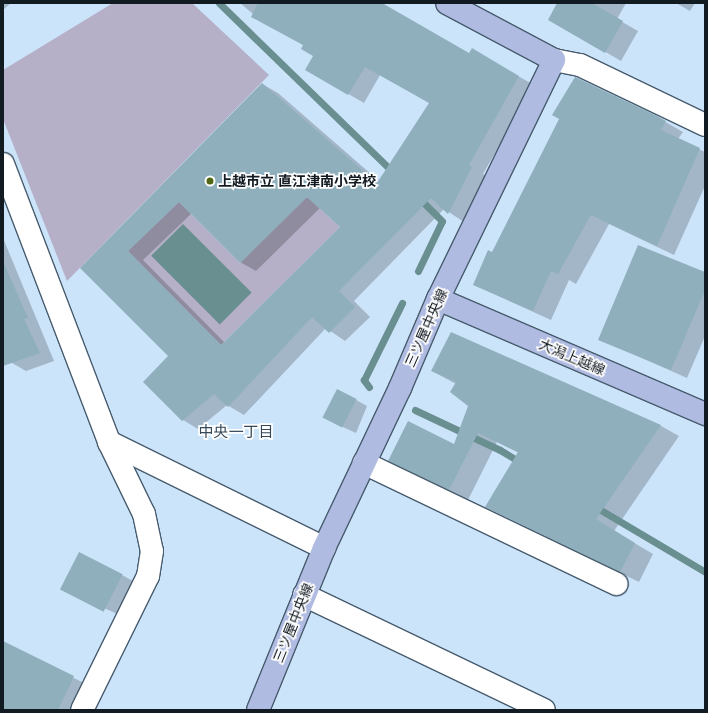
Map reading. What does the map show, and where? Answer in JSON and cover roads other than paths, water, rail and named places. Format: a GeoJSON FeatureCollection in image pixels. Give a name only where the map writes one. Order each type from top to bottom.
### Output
{"type":"FeatureCollection","features":[{"type":"Feature","properties":{"kind":"main road"},"geometry":{"type":"LineString","coordinates":[[447,3],[554,60]]}},
{"type":"Feature","properties":{"kind":"main road","name":"三ツ屋中央線"},"geometry":{"type":"LineString","coordinates":[[258,710],[324,548],[364,464],[438,299],[554,60]]}},
{"type":"Feature","properties":{"kind":"main road","name":"大潟上越線"},"geometry":{"type":"LineString","coordinates":[[438,299],[705,414]]}},
{"type":"Feature","properties":{"kind":"street"},"geometry":{"type":"LineString","coordinates":[[554,60],[580,65],[705,125]]}},
{"type":"Feature","properties":{"kind":"street"},"geometry":{"type":"LineString","coordinates":[[3,164],[109,442],[144,514],[152,563],[82,710]]}},
{"type":"Feature","properties":{"kind":"street"},"geometry":{"type":"LineString","coordinates":[[109,442],[324,548]]}},
{"type":"Feature","properties":{"kind":"street"},"geometry":{"type":"LineString","coordinates":[[364,464],[617,584]]}},
{"type":"Feature","properties":{"kind":"street"},"geometry":{"type":"LineString","coordinates":[[304,595],[544,710]]}},
{"type":"Feature","properties":{"kind":"waterway"},"geometry":{"type":"LineString","coordinates":[[219,3],[394,173]]}},
{"type":"Feature","properties":{"kind":"waterway"},"geometry":{"type":"LineString","coordinates":[[418,197],[442,221],[418,271]]}},
{"type":"Feature","properties":{"kind":"waterway"},"geometry":{"type":"LineString","coordinates":[[369,387],[364,380],[402,303]]}},
{"type":"Feature","properties":{"kind":"waterway"},"geometry":{"type":"LineString","coordinates":[[415,410],[500,450],[522,463]]}},
{"type":"Feature","properties":{"kind":"waterway"},"geometry":{"type":"LineString","coordinates":[[594,506],[705,572]]}},
{"type":"Feature","properties":{"kind":"place","name":"上越市立 直江津南小学校"},"geometry":{"type":"Point","coordinates":[210,181]}},
{"type":"Feature","properties":{"kind":"district","name":"中央一丁目"},"geometry":{"type":"Point","coordinates":[236,432]}}]}
